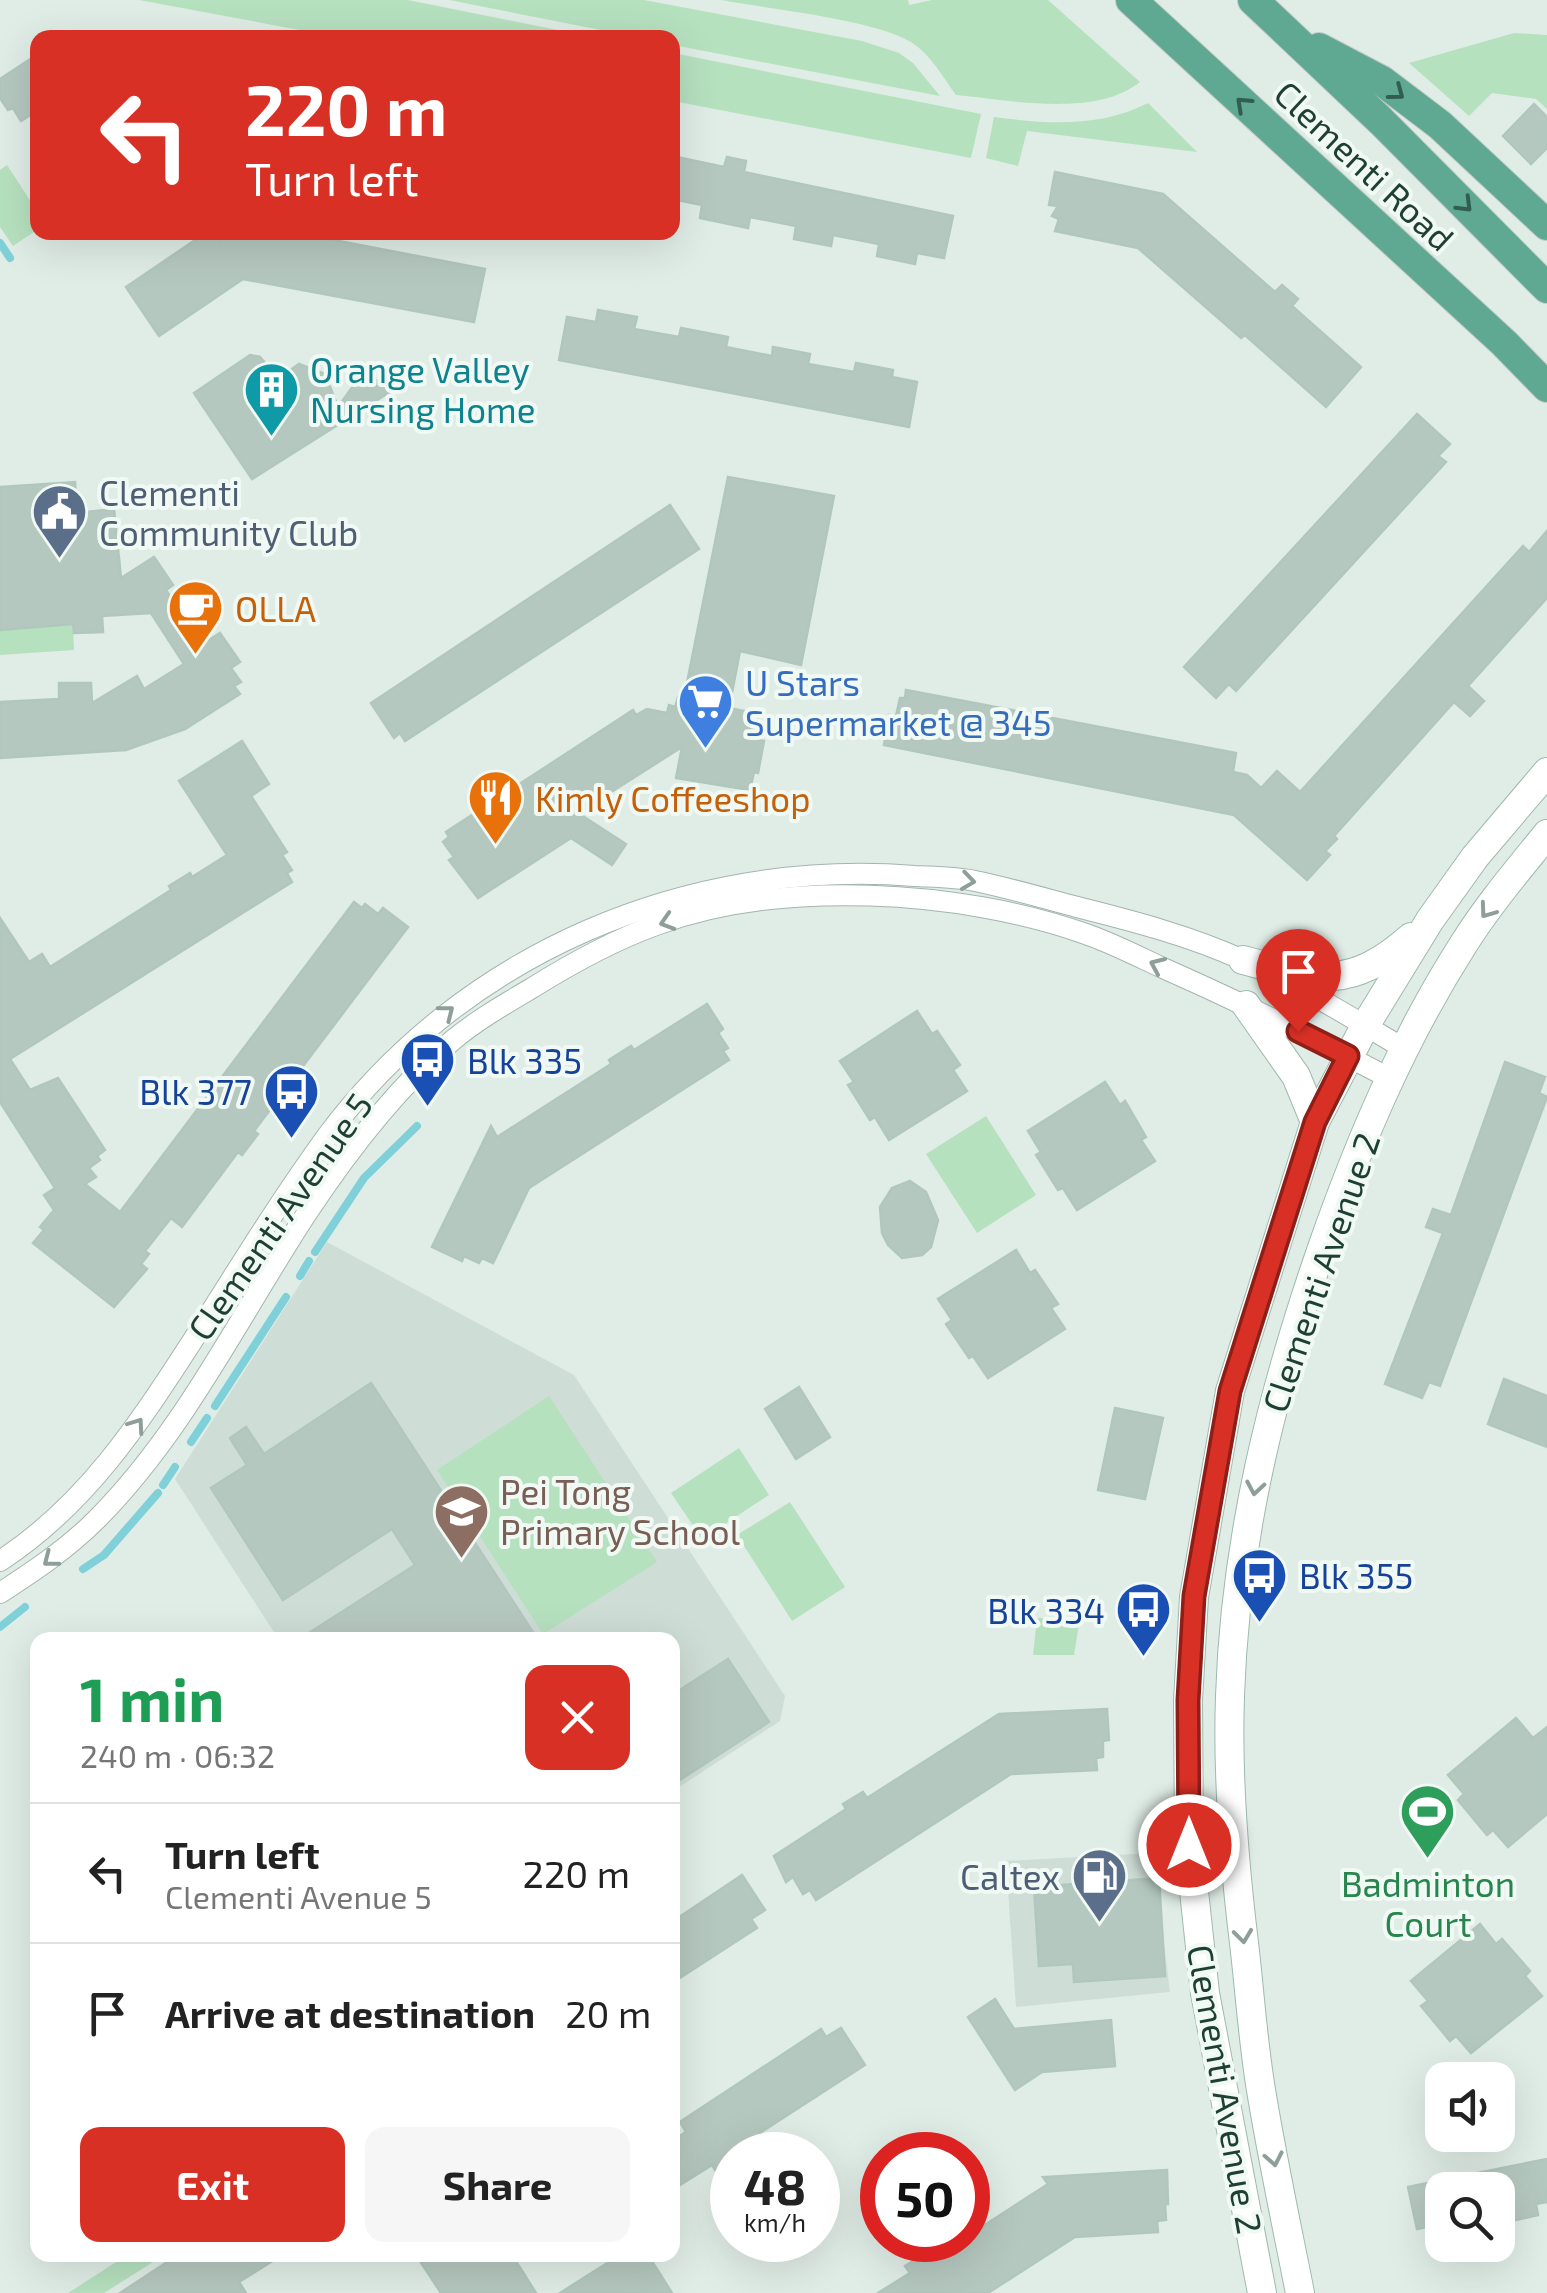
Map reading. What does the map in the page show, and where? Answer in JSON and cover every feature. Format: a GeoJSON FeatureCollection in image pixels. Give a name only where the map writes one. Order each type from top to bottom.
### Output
{"type":"FeatureCollection","features":[{"type":"Feature","properties":{"kind":"main road","name":"Clementi Road"},"geometry":{"type":"LineString","coordinates":[[1131,0],[1547,387]]}},
{"type":"Feature","properties":{"kind":"main road","name":"Clementi Road"},"geometry":{"type":"LineString","coordinates":[[1253,0],[1381,121],[1547,288]]}},
{"type":"Feature","properties":{"kind":"main road","name":"Clementi Road"},"geometry":{"type":"LineString","coordinates":[[1282,27],[1396,92],[1440,126],[1547,225]]}},
{"type":"Feature","properties":{"kind":"main road","name":"Clementi Avenue 2"},"geometry":{"type":"LineString","coordinates":[[1262,2293],[1204,1992],[1189,1845],[1188,1700],[1194,1596],[1230,1391],[1315,1122],[1348,1056],[1430,920],[1474,856],[1547,772]]}},
{"type":"Feature","properties":{"kind":"main road","name":"Clementi Avenue 2"},"geometry":{"type":"LineString","coordinates":[[1300,2293],[1261,2092],[1232,1839],[1230,1699],[1235,1601],[1260,1456],[1286,1357],[1348,1173],[1403,1048],[1464,942],[1547,834]]}},
{"type":"Feature","properties":{"kind":"main road"},"geometry":{"type":"LineString","coordinates":[[1243,960],[1310,978],[1359,972],[1389,956],[1430,920]]}},
{"type":"Feature","properties":{"kind":"main road"},"geometry":{"type":"LineString","coordinates":[[1246,1005],[1296,1076],[1315,1122]]}},
{"type":"Feature","properties":{"kind":"main road"},"geometry":{"type":"LineString","coordinates":[[1279,1233],[1311,1233],[1323,1246]]}},
{"type":"Feature","properties":{"kind":"street","name":"Clementi Avenue 5"},"geometry":{"type":"LineString","coordinates":[[0,1561],[50,1524],[108,1466],[154,1402],[284,1196],[330,1132],[399,1053],[485,983],[576,933],[686,894],[802,874],[871,872],[973,880],[1142,923],[1243,960],[1403,1048]]}},
{"type":"Feature","properties":{"kind":"street","name":"Clementi Avenue 5"},"geometry":{"type":"LineString","coordinates":[[0,1594],[68,1545],[128,1485],[178,1418],[307,1213],[386,1108],[452,1040],[586,955],[658,924],[721,908],[805,898],[871,896],[973,904],[1084,933],[1246,1005],[1390,1078]]}},
{"type":"Feature","properties":{"kind":"shaded area","name":"Pei Tong Primary School"},"geometry":{"type":"Polygon","coordinates":[[[327,1242],[574,1375],[785,1696],[780,1721],[680,1786],[680,1632],[274,1632],[175,1479],[327,1242]]]}},
{"type":"Feature","properties":{"kind":"shaded area"},"geometry":{"type":"Polygon","coordinates":[[[1153,1853],[1170,1992],[1016,2007],[1006,1861],[1153,1853]]]}},
{"type":"Feature","properties":{"kind":"green space"},"geometry":{"type":"Polygon","coordinates":[[[139,0],[408,0],[557,30],[300,30],[139,0]]]}},
{"type":"Feature","properties":{"kind":"green space"},"geometry":{"type":"Polygon","coordinates":[[[449,0],[644,0],[862,41],[899,53],[913,63],[940,96],[680,46],[680,30],[601,30],[449,0]]]}},
{"type":"Feature","properties":{"kind":"green space"},"geometry":{"type":"Polygon","coordinates":[[[721,0],[908,0],[909,5],[932,0],[1048,0],[1140,82],[1122,93],[1076,103],[1026,103],[956,95],[924,53],[894,34],[847,21],[721,0]]]}},
{"type":"Feature","properties":{"kind":"green space"},"geometry":{"type":"Polygon","coordinates":[[[1514,33],[1547,35],[1547,109],[1536,99],[1492,93],[1469,116],[1409,63],[1514,33]]]}},
{"type":"Feature","properties":{"kind":"green space"},"geometry":{"type":"Polygon","coordinates":[[[680,54],[981,114],[971,158],[680,102],[680,54]]]}},
{"type":"Feature","properties":{"kind":"green space"},"geometry":{"type":"Polygon","coordinates":[[[1148,103],[1197,152],[1027,131],[1018,166],[986,158],[994,117],[1072,122],[1110,117],[1148,103]]]}},
{"type":"Feature","properties":{"kind":"green space"},"geometry":{"type":"Polygon","coordinates":[[[7,165],[30,200],[30,235],[13,246],[0,227],[0,170],[7,165]]]}},
{"type":"Feature","properties":{"kind":"green space"},"geometry":{"type":"Polygon","coordinates":[[[73,624],[74,650],[0,655],[0,630],[73,624]]]}},
{"type":"Feature","properties":{"kind":"green space"},"geometry":{"type":"Polygon","coordinates":[[[986,1116],[1036,1195],[977,1233],[926,1154],[986,1116]]]}},
{"type":"Feature","properties":{"kind":"green space"},"geometry":{"type":"Polygon","coordinates":[[[549,1396],[657,1562],[542,1632],[437,1470],[549,1396]]]}},
{"type":"Feature","properties":{"kind":"green space"},"geometry":{"type":"Polygon","coordinates":[[[739,1448],[769,1495],[702,1539],[671,1493],[739,1448]]]}},
{"type":"Feature","properties":{"kind":"green space"},"geometry":{"type":"Polygon","coordinates":[[[790,1502],[845,1587],[792,1621],[737,1535],[790,1502]]]}},
{"type":"Feature","properties":{"kind":"green space"},"geometry":{"type":"Polygon","coordinates":[[[1037,1618],[1080,1618],[1074,1655],[1033,1655],[1037,1618]]]}},
{"type":"Feature","properties":{"kind":"green space"},"geometry":{"type":"Polygon","coordinates":[[[116,2262],[153,2262],[104,2293],[68,2293],[116,2262]]]}},
{"type":"Feature","properties":{"kind":"building"},"geometry":{"type":"Polygon","coordinates":[[[30,59],[30,115],[21,121],[13,108],[8,110],[0,98],[0,79],[30,59]]]}},
{"type":"Feature","properties":{"kind":"building"},"geometry":{"type":"Polygon","coordinates":[[[1534,104],[1547,117],[1547,148],[1531,164],[1503,136],[1534,104]]]}},
{"type":"Feature","properties":{"kind":"building"},"geometry":{"type":"Polygon","coordinates":[[[727,157],[746,161],[744,172],[953,216],[944,258],[917,253],[915,264],[877,256],[879,244],[833,235],[831,246],[794,239],[796,226],[750,217],[748,228],[700,218],[702,205],[680,201],[680,158],[724,167],[727,157]]]}},
{"type":"Feature","properties":{"kind":"building"},"geometry":{"type":"Polygon","coordinates":[[[1055,172],[1163,194],[1275,292],[1282,285],[1298,299],[1292,306],[1361,367],[1326,407],[1138,248],[1055,231],[1059,219],[1052,216],[1058,206],[1049,205],[1055,172]]]}},
{"type":"Feature","properties":{"kind":"building"},"geometry":{"type":"Polygon","coordinates":[[[195,240],[334,240],[485,269],[474,322],[243,279],[159,336],[126,287],[195,240]]]}},
{"type":"Feature","properties":{"kind":"building"},"geometry":{"type":"Polygon","coordinates":[[[598,310],[637,317],[634,329],[679,337],[681,328],[728,337],[726,347],[772,356],[773,347],[810,354],[808,364],[854,372],[856,363],[893,370],[892,377],[917,382],[909,427],[559,360],[567,317],[596,322],[598,310]]]}},
{"type":"Feature","properties":{"kind":"building","name":"Orange Valley Nursing Home"},"geometry":{"type":"Polygon","coordinates":[[[250,355],[260,357],[278,379],[299,364],[325,374],[338,407],[356,382],[368,375],[393,390],[252,479],[194,393],[250,355]]]}},
{"type":"Feature","properties":{"kind":"building"},"geometry":{"type":"Polygon","coordinates":[[[1417,414],[1450,444],[1438,456],[1446,462],[1236,691],[1229,684],[1216,698],[1184,667],[1417,414]]]}},
{"type":"Feature","properties":{"kind":"building"},"geometry":{"type":"Polygon","coordinates":[[[728,477],[834,496],[801,665],[740,651],[729,708],[759,714],[757,722],[762,722],[758,740],[764,741],[758,773],[754,772],[750,790],[676,778],[682,747],[578,813],[626,844],[612,865],[571,838],[478,898],[449,860],[454,857],[443,842],[449,837],[446,832],[633,710],[636,715],[647,709],[667,713],[669,705],[675,707],[678,697],[684,698],[728,477]]]}},
{"type":"Feature","properties":{"kind":"building"},"geometry":{"type":"Polygon","coordinates":[[[75,482],[77,513],[114,509],[121,578],[154,557],[173,585],[166,590],[201,645],[220,633],[240,662],[231,668],[241,682],[234,686],[240,694],[185,729],[126,750],[0,758],[0,702],[59,699],[59,683],[91,683],[92,703],[137,676],[144,689],[184,664],[151,613],[102,616],[103,632],[74,633],[73,624],[0,630],[0,487],[75,482]]]}},
{"type":"Feature","properties":{"kind":"building"},"geometry":{"type":"Polygon","coordinates":[[[670,505],[699,549],[405,741],[400,733],[394,738],[371,703],[670,505]]]}},
{"type":"Feature","properties":{"kind":"building"},"geometry":{"type":"Polygon","coordinates":[[[1547,531],[1547,598],[1468,686],[1484,701],[1470,716],[1454,702],[1334,836],[1337,839],[1325,851],[1330,855],[1307,880],[1234,815],[884,745],[889,715],[896,716],[906,690],[1236,753],[1233,772],[1247,775],[1261,788],[1277,771],[1300,792],[1523,546],[1529,552],[1547,531]]]}},
{"type":"Feature","properties":{"kind":"building"},"geometry":{"type":"Polygon","coordinates":[[[242,741],[269,784],[251,796],[287,852],[282,855],[292,870],[287,873],[292,882],[10,1059],[30,1090],[58,1078],[105,1150],[89,1168],[96,1177],[85,1184],[120,1212],[354,902],[362,908],[365,904],[378,914],[383,908],[408,927],[254,1131],[258,1134],[242,1155],[238,1152],[182,1227],[171,1218],[145,1251],[149,1254],[141,1264],[147,1269],[114,1307],[33,1243],[54,1210],[44,1195],[55,1188],[0,1102],[0,918],[29,962],[42,954],[50,967],[171,890],[169,886],[227,855],[179,781],[242,741]]]}},
{"type":"Feature","properties":{"kind":"building"},"geometry":{"type":"Polygon","coordinates":[[[707,1004],[723,1029],[718,1033],[728,1048],[723,1051],[729,1060],[529,1188],[493,1263],[482,1258],[479,1263],[464,1256],[462,1261],[432,1247],[491,1126],[497,1137],[611,1064],[609,1060],[631,1046],[634,1050],[707,1004]]]}},
{"type":"Feature","properties":{"kind":"building"},"geometry":{"type":"Polygon","coordinates":[[[917,1011],[932,1034],[937,1031],[960,1065],[953,1070],[967,1091],[889,1140],[875,1117],[870,1120],[848,1085],[854,1082],[840,1061],[917,1011]]]}},
{"type":"Feature","properties":{"kind":"building"},"geometry":{"type":"Polygon","coordinates":[[[1505,1062],[1545,1077],[1539,1093],[1547,1097],[1440,1386],[1429,1382],[1422,1398],[1385,1384],[1443,1233],[1426,1227],[1433,1209],[1451,1215],[1505,1062]]]}},
{"type":"Feature","properties":{"kind":"building"},"geometry":{"type":"Polygon","coordinates":[[[1105,1082],[1120,1105],[1125,1101],[1146,1137],[1141,1140],[1155,1161],[1077,1210],[1063,1188],[1058,1190],[1036,1155],[1041,1152],[1028,1131],[1105,1082]]]}},
{"type":"Feature","properties":{"kind":"building"},"geometry":{"type":"Polygon","coordinates":[[[910,1181],[926,1192],[938,1220],[931,1247],[922,1255],[902,1258],[882,1233],[880,1207],[892,1188],[910,1181]]]}},
{"type":"Feature","properties":{"kind":"building"},"geometry":{"type":"Polygon","coordinates":[[[1016,1250],[1030,1273],[1035,1270],[1058,1304],[1051,1308],[1065,1329],[988,1378],[946,1324],[952,1320],[938,1299],[1016,1250]]]}},
{"type":"Feature","properties":{"kind":"building"},"geometry":{"type":"Polygon","coordinates":[[[1504,1379],[1547,1396],[1547,1447],[1488,1424],[1504,1379]]]}},
{"type":"Feature","properties":{"kind":"building"},"geometry":{"type":"Polygon","coordinates":[[[371,1383],[533,1632],[310,1632],[415,1565],[392,1529],[283,1600],[211,1488],[247,1465],[230,1438],[246,1427],[264,1454],[371,1383]]]}},
{"type":"Feature","properties":{"kind":"building"},"geometry":{"type":"Polygon","coordinates":[[[799,1387],[830,1437],[796,1459],[765,1409],[799,1387]]]}},
{"type":"Feature","properties":{"kind":"building"},"geometry":{"type":"Polygon","coordinates":[[[1115,1408],[1163,1418],[1145,1499],[1098,1490],[1115,1408]]]}},
{"type":"Feature","properties":{"kind":"building"},"geometry":{"type":"Polygon","coordinates":[[[728,1659],[769,1722],[680,1780],[680,1690],[728,1659]]]}},
{"type":"Feature","properties":{"kind":"building"},"geometry":{"type":"Polygon","coordinates":[[[1107,1709],[1109,1740],[1103,1741],[1103,1757],[1096,1758],[1097,1770],[1011,1774],[816,1900],[810,1890],[803,1894],[793,1877],[786,1882],[774,1856],[846,1809],[843,1804],[863,1792],[867,1798],[999,1714],[1107,1709]]]}},
{"type":"Feature","properties":{"kind":"building"},"geometry":{"type":"Polygon","coordinates":[[[1516,1718],[1533,1738],[1547,1727],[1547,1814],[1508,1847],[1493,1830],[1487,1835],[1458,1800],[1464,1794],[1448,1775],[1516,1718]]]}},
{"type":"Feature","properties":{"kind":"building"},"geometry":{"type":"Polygon","coordinates":[[[742,1875],[765,1910],[751,1919],[757,1928],[680,1978],[680,1917],[742,1875]]]}},
{"type":"Feature","properties":{"kind":"building","name":"Caltex"},"geometry":{"type":"Polygon","coordinates":[[[1159,1878],[1165,1976],[1074,1982],[1073,1964],[1039,1966],[1034,1887],[1159,1878]]]}},
{"type":"Feature","properties":{"kind":"building"},"geometry":{"type":"Polygon","coordinates":[[[1480,1924],[1496,1944],[1502,1939],[1530,1971],[1525,1976],[1542,1996],[1471,2053],[1456,2036],[1450,2041],[1421,2006],[1428,2001],[1411,1981],[1480,1924]]]}},
{"type":"Feature","properties":{"kind":"building"},"geometry":{"type":"Polygon","coordinates":[[[995,1999],[1014,2029],[1111,2020],[1115,2066],[1042,2072],[1015,2090],[968,2017],[995,1999]]]}},
{"type":"Feature","properties":{"kind":"building"},"geometry":{"type":"Polygon","coordinates":[[[841,2028],[865,2065],[761,2132],[710,2132],[710,2166],[680,2185],[680,2136],[686,2132],[680,2122],[821,2029],[826,2037],[841,2028]]]}},
{"type":"Feature","properties":{"kind":"building"},"geometry":{"type":"Polygon","coordinates":[[[1547,2159],[1547,2202],[1536,2204],[1538,2215],[1515,2220],[1515,2172],[1482,2172],[1547,2159]]]}},
{"type":"Feature","properties":{"kind":"building"},"geometry":{"type":"Polygon","coordinates":[[[1167,2170],[1166,2220],[1157,2221],[1158,2232],[1075,2237],[988,2293],[878,2293],[910,2273],[905,2266],[911,2262],[990,2262],[990,2222],[1048,2184],[1043,2177],[1167,2170]]]}},
{"type":"Feature","properties":{"kind":"building"},"geometry":{"type":"Polygon","coordinates":[[[1425,2184],[1425,2227],[1417,2229],[1408,2187],[1425,2184]]]}},
{"type":"Feature","properties":{"kind":"building"},"geometry":{"type":"Polygon","coordinates":[[[167,2262],[271,2262],[239,2282],[246,2293],[120,2293],[167,2262]]]}},
{"type":"Feature","properties":{"kind":"building"},"geometry":{"type":"Polygon","coordinates":[[[421,2262],[516,2262],[536,2293],[441,2293],[421,2262]]]}},
{"type":"Feature","properties":{"kind":"building"},"geometry":{"type":"Polygon","coordinates":[[[609,2262],[652,2262],[672,2293],[560,2293],[609,2262]]]}},
{"type":"Feature","properties":{"kind":"waterway"},"geometry":{"type":"LineString","coordinates":[[0,243],[10,258]]}},
{"type":"Feature","properties":{"kind":"waterway"},"geometry":{"type":"LineString","coordinates":[[315,1252],[364,1178],[417,1126]]}},
{"type":"Feature","properties":{"kind":"waterway"},"geometry":{"type":"LineString","coordinates":[[300,1276],[309,1261]]}},
{"type":"Feature","properties":{"kind":"waterway"},"geometry":{"type":"LineString","coordinates":[[215,1406],[286,1297]]}},
{"type":"Feature","properties":{"kind":"waterway"},"geometry":{"type":"LineString","coordinates":[[191,1442],[207,1418]]}},
{"type":"Feature","properties":{"kind":"waterway"},"geometry":{"type":"LineString","coordinates":[[163,1485],[175,1467]]}},
{"type":"Feature","properties":{"kind":"waterway"},"geometry":{"type":"LineString","coordinates":[[83,1569],[104,1555],[158,1493]]}},
{"type":"Feature","properties":{"kind":"waterway"},"geometry":{"type":"LineString","coordinates":[[0,1627],[25,1607]]}},
{"type":"Feature","properties":{"kind":"place","name":"Orange Valley Nursing Home"},"geometry":{"type":"Point","coordinates":[271,438]}},
{"type":"Feature","properties":{"kind":"place","name":"Clementi Community Club"},"geometry":{"type":"Point","coordinates":[60,561]}},
{"type":"Feature","properties":{"kind":"place","name":"OLLA"},"geometry":{"type":"Point","coordinates":[196,657]}},
{"type":"Feature","properties":{"kind":"place","name":"U Stars Supermarket @ 345"},"geometry":{"type":"Point","coordinates":[706,751]}},
{"type":"Feature","properties":{"kind":"place","name":"Kimly Coffeeshop"},"geometry":{"type":"Point","coordinates":[496,847]}},
{"type":"Feature","properties":{"kind":"place","name":"Blk 335"},"geometry":{"type":"Point","coordinates":[428,1109]}},
{"type":"Feature","properties":{"kind":"place","name":"Blk 377"},"geometry":{"type":"Point","coordinates":[291,1140]}},
{"type":"Feature","properties":{"kind":"place","name":"Pei Tong Primary School"},"geometry":{"type":"Point","coordinates":[461,1560]}},
{"type":"Feature","properties":{"kind":"place","name":"Blk 355"},"geometry":{"type":"Point","coordinates":[1260,1624]}},
{"type":"Feature","properties":{"kind":"place","name":"Blk 334"},"geometry":{"type":"Point","coordinates":[1144,1659]}},
{"type":"Feature","properties":{"kind":"place","name":"Badminton Court"},"geometry":{"type":"Point","coordinates":[1428,1861]}},
{"type":"Feature","properties":{"kind":"place","name":"Caltex"},"geometry":{"type":"Point","coordinates":[1099,1925]}},
{"type":"Feature","properties":{"kind":"route"},"geometry":{"type":"LineString","coordinates":[[1189,1845],[1188,1700],[1194,1596],[1230,1391],[1315,1122],[1348,1056],[1298,1031]]}}]}
